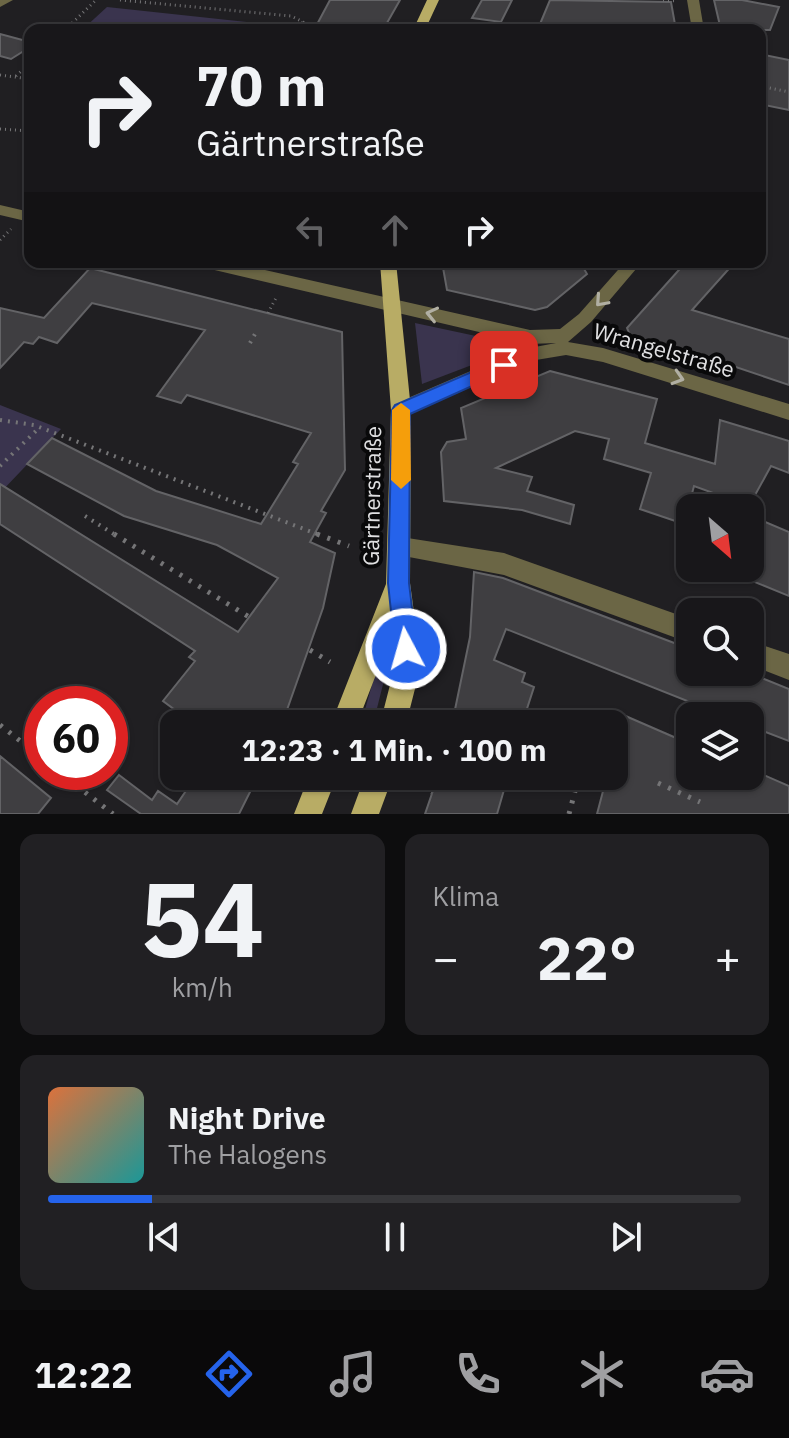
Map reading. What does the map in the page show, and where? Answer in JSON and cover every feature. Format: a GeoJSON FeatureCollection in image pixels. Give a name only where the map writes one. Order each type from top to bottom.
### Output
{"type":"FeatureCollection","features":[{"type":"Feature","properties":{"kind":"main road"},"geometry":{"type":"LineString","coordinates":[[422,24],[433,0]]}},
{"type":"Feature","properties":{"kind":"main road","name":"Gärtnerstraße"},"geometry":{"type":"LineString","coordinates":[[388,268],[401,410],[398,583],[406,649],[405,677],[397,710]]}},
{"type":"Feature","properties":{"kind":"main road","name":"Gärtnerstraße"},"geometry":{"type":"LineString","coordinates":[[349,710],[398,583]]}},
{"type":"Feature","properties":{"kind":"main road"},"geometry":{"type":"LineString","coordinates":[[308,814],[317,790]]}},
{"type":"Feature","properties":{"kind":"main road"},"geometry":{"type":"LineString","coordinates":[[365,814],[374,790]]}},
{"type":"Feature","properties":{"kind":"street"},"geometry":{"type":"LineString","coordinates":[[0,4],[7,0]]}},
{"type":"Feature","properties":{"kind":"street"},"geometry":{"type":"LineString","coordinates":[[693,0],[697,24]]}},
{"type":"Feature","properties":{"kind":"street"},"geometry":{"type":"LineString","coordinates":[[0,210],[24,216]]}},
{"type":"Feature","properties":{"kind":"street","name":"Wrangelstraße"},"geometry":{"type":"LineString","coordinates":[[232,268],[530,337],[565,342],[789,412]]}},
{"type":"Feature","properties":{"kind":"street"},"geometry":{"type":"LineString","coordinates":[[565,342],[629,268]]}},
{"type":"Feature","properties":{"kind":"street","name":"Gärtnerstraße"},"geometry":{"type":"LineString","coordinates":[[401,410],[526,355],[565,342]]}},
{"type":"Feature","properties":{"kind":"street"},"geometry":{"type":"LineString","coordinates":[[401,547],[504,564],[676,626]]}},
{"type":"Feature","properties":{"kind":"street"},"geometry":{"type":"LineString","coordinates":[[764,658],[789,667]]}},
{"type":"Feature","properties":{"kind":"path"},"geometry":{"type":"LineString","coordinates":[[71,24],[96,0]]}},
{"type":"Feature","properties":{"kind":"path"},"geometry":{"type":"LineString","coordinates":[[120,0],[291,16],[303,22],[302,24]]}},
{"type":"Feature","properties":{"kind":"path"},"geometry":{"type":"LineString","coordinates":[[663,0],[679,2]]}},
{"type":"Feature","properties":{"kind":"path"},"geometry":{"type":"LineString","coordinates":[[16,76],[24,69]]}},
{"type":"Feature","properties":{"kind":"path"},"geometry":{"type":"LineString","coordinates":[[0,75],[24,78]]}},
{"type":"Feature","properties":{"kind":"path"},"geometry":{"type":"LineString","coordinates":[[766,87],[789,92]]}},
{"type":"Feature","properties":{"kind":"path"},"geometry":{"type":"LineString","coordinates":[[0,129],[24,131]]}},
{"type":"Feature","properties":{"kind":"path"},"geometry":{"type":"LineString","coordinates":[[0,240],[13,227]]}},
{"type":"Feature","properties":{"kind":"path"},"geometry":{"type":"LineString","coordinates":[[268,313],[279,294]]}},
{"type":"Feature","properties":{"kind":"path"},"geometry":{"type":"LineString","coordinates":[[250,343],[255,334]]}},
{"type":"Feature","properties":{"kind":"path"},"geometry":{"type":"LineString","coordinates":[[0,420],[40,427],[349,546]]}},
{"type":"Feature","properties":{"kind":"path"},"geometry":{"type":"LineString","coordinates":[[0,466],[40,427]]}},
{"type":"Feature","properties":{"kind":"path"},"geometry":{"type":"LineString","coordinates":[[85,516],[249,617]]}},
{"type":"Feature","properties":{"kind":"path"},"geometry":{"type":"LineString","coordinates":[[310,650],[330,662]]}},
{"type":"Feature","properties":{"kind":"path"},"geometry":{"type":"LineString","coordinates":[[0,725],[24,744]]}},
{"type":"Feature","properties":{"kind":"path"},"geometry":{"type":"LineString","coordinates":[[658,783],[700,802]]}},
{"type":"Feature","properties":{"kind":"path"},"geometry":{"type":"LineString","coordinates":[[82,790],[113,814]]}},
{"type":"Feature","properties":{"kind":"path"},"geometry":{"type":"LineString","coordinates":[[428,790],[432,792]]}},
{"type":"Feature","properties":{"kind":"path"},"geometry":{"type":"LineString","coordinates":[[569,814],[575,790]]}},
{"type":"Feature","properties":{"kind":"shaded area"},"geometry":{"type":"Polygon","coordinates":[[[107,7],[264,24],[89,24],[107,7]]]}},
{"type":"Feature","properties":{"kind":"shaded area"},"geometry":{"type":"Polygon","coordinates":[[[415,323],[504,342],[506,352],[422,384],[415,323]]]}},
{"type":"Feature","properties":{"kind":"shaded area"},"geometry":{"type":"Polygon","coordinates":[[[0,405],[61,429],[0,493],[0,405]]]}},
{"type":"Feature","properties":{"kind":"shaded area"},"geometry":{"type":"Polygon","coordinates":[[[395,637],[377,710],[365,710],[384,642],[395,637]]]}},
{"type":"Feature","properties":{"kind":"building"},"geometry":{"type":"Polygon","coordinates":[[[330,0],[400,0],[386,24],[317,24],[330,0]]]}},
{"type":"Feature","properties":{"kind":"building"},"geometry":{"type":"Polygon","coordinates":[[[482,0],[512,0],[501,22],[472,18],[482,0]]]}},
{"type":"Feature","properties":{"kind":"building"},"geometry":{"type":"Polygon","coordinates":[[[550,0],[671,2],[675,24],[540,24],[550,0]]]}},
{"type":"Feature","properties":{"kind":"building"},"geometry":{"type":"Polygon","coordinates":[[[714,0],[742,0],[779,7],[770,30],[766,30],[766,24],[720,24],[714,0]]]}},
{"type":"Feature","properties":{"kind":"building"},"geometry":{"type":"Polygon","coordinates":[[[0,34],[24,40],[24,51],[11,59],[0,56],[0,34]]]}},
{"type":"Feature","properties":{"kind":"building"},"geometry":{"type":"Polygon","coordinates":[[[766,55],[789,60],[789,110],[766,105],[766,55]]]}},
{"type":"Feature","properties":{"kind":"building"},"geometry":{"type":"Polygon","coordinates":[[[90,268],[342,332],[345,470],[321,511],[326,513],[310,542],[335,553],[323,608],[287,710],[175,710],[163,701],[195,661],[189,657],[195,651],[0,524],[0,484],[238,632],[278,578],[217,545],[124,516],[27,464],[52,438],[156,491],[261,524],[298,464],[293,462],[311,433],[187,395],[181,403],[157,396],[205,330],[92,303],[57,343],[39,337],[33,344],[24,342],[0,368],[0,308],[44,318],[90,268]]]}},
{"type":"Feature","properties":{"kind":"building"},"geometry":{"type":"Polygon","coordinates":[[[443,268],[584,268],[587,274],[547,307],[535,310],[447,290],[443,268]]]}},
{"type":"Feature","properties":{"kind":"building"},"geometry":{"type":"Polygon","coordinates":[[[681,268],[730,268],[692,310],[789,339],[789,385],[715,360],[632,340],[627,328],[681,268]]]}},
{"type":"Feature","properties":{"kind":"building"},"geometry":{"type":"Polygon","coordinates":[[[550,371],[657,399],[645,443],[715,464],[720,420],[789,441],[789,473],[771,466],[756,494],[716,494],[694,486],[692,494],[676,494],[676,521],[640,509],[651,473],[604,459],[609,439],[575,431],[496,468],[532,477],[527,491],[574,505],[570,524],[522,510],[444,501],[441,452],[447,442],[466,439],[461,408],[550,371]]]}},
{"type":"Feature","properties":{"kind":"building"},"geometry":{"type":"Polygon","coordinates":[[[764,522],[789,532],[789,596],[755,582],[764,582],[764,522]]]}},
{"type":"Feature","properties":{"kind":"building"},"geometry":{"type":"Polygon","coordinates":[[[474,572],[503,578],[676,644],[676,686],[764,686],[764,679],[789,689],[789,741],[764,731],[764,702],[690,702],[506,629],[494,660],[525,673],[522,682],[534,687],[527,710],[455,710],[470,637],[474,572]]]}},
{"type":"Feature","properties":{"kind":"building"},"geometry":{"type":"Polygon","coordinates":[[[628,717],[676,738],[676,790],[764,790],[764,775],[789,786],[789,814],[597,814],[603,790],[628,790],[628,717]]]}},
{"type":"Feature","properties":{"kind":"building"},"geometry":{"type":"Polygon","coordinates":[[[0,756],[24,776],[24,790],[41,790],[51,798],[38,814],[0,814],[0,756]]]}},
{"type":"Feature","properties":{"kind":"building"},"geometry":{"type":"Polygon","coordinates":[[[128,782],[152,800],[158,791],[177,804],[186,790],[251,790],[239,814],[141,814],[107,790],[128,790],[128,782]]]}},
{"type":"Feature","properties":{"kind":"building"},"geometry":{"type":"Polygon","coordinates":[[[433,790],[504,790],[497,814],[425,814],[433,790]]]}},
{"type":"Feature","properties":{"kind":"slow traffic"},"geometry":{"type":"LineString","coordinates":[[401,410],[401,480]]}},
{"type":"Feature","properties":{"kind":"route"},"geometry":{"type":"LineString","coordinates":[[406,649],[398,583],[401,556],[401,410],[504,365]]}}]}
